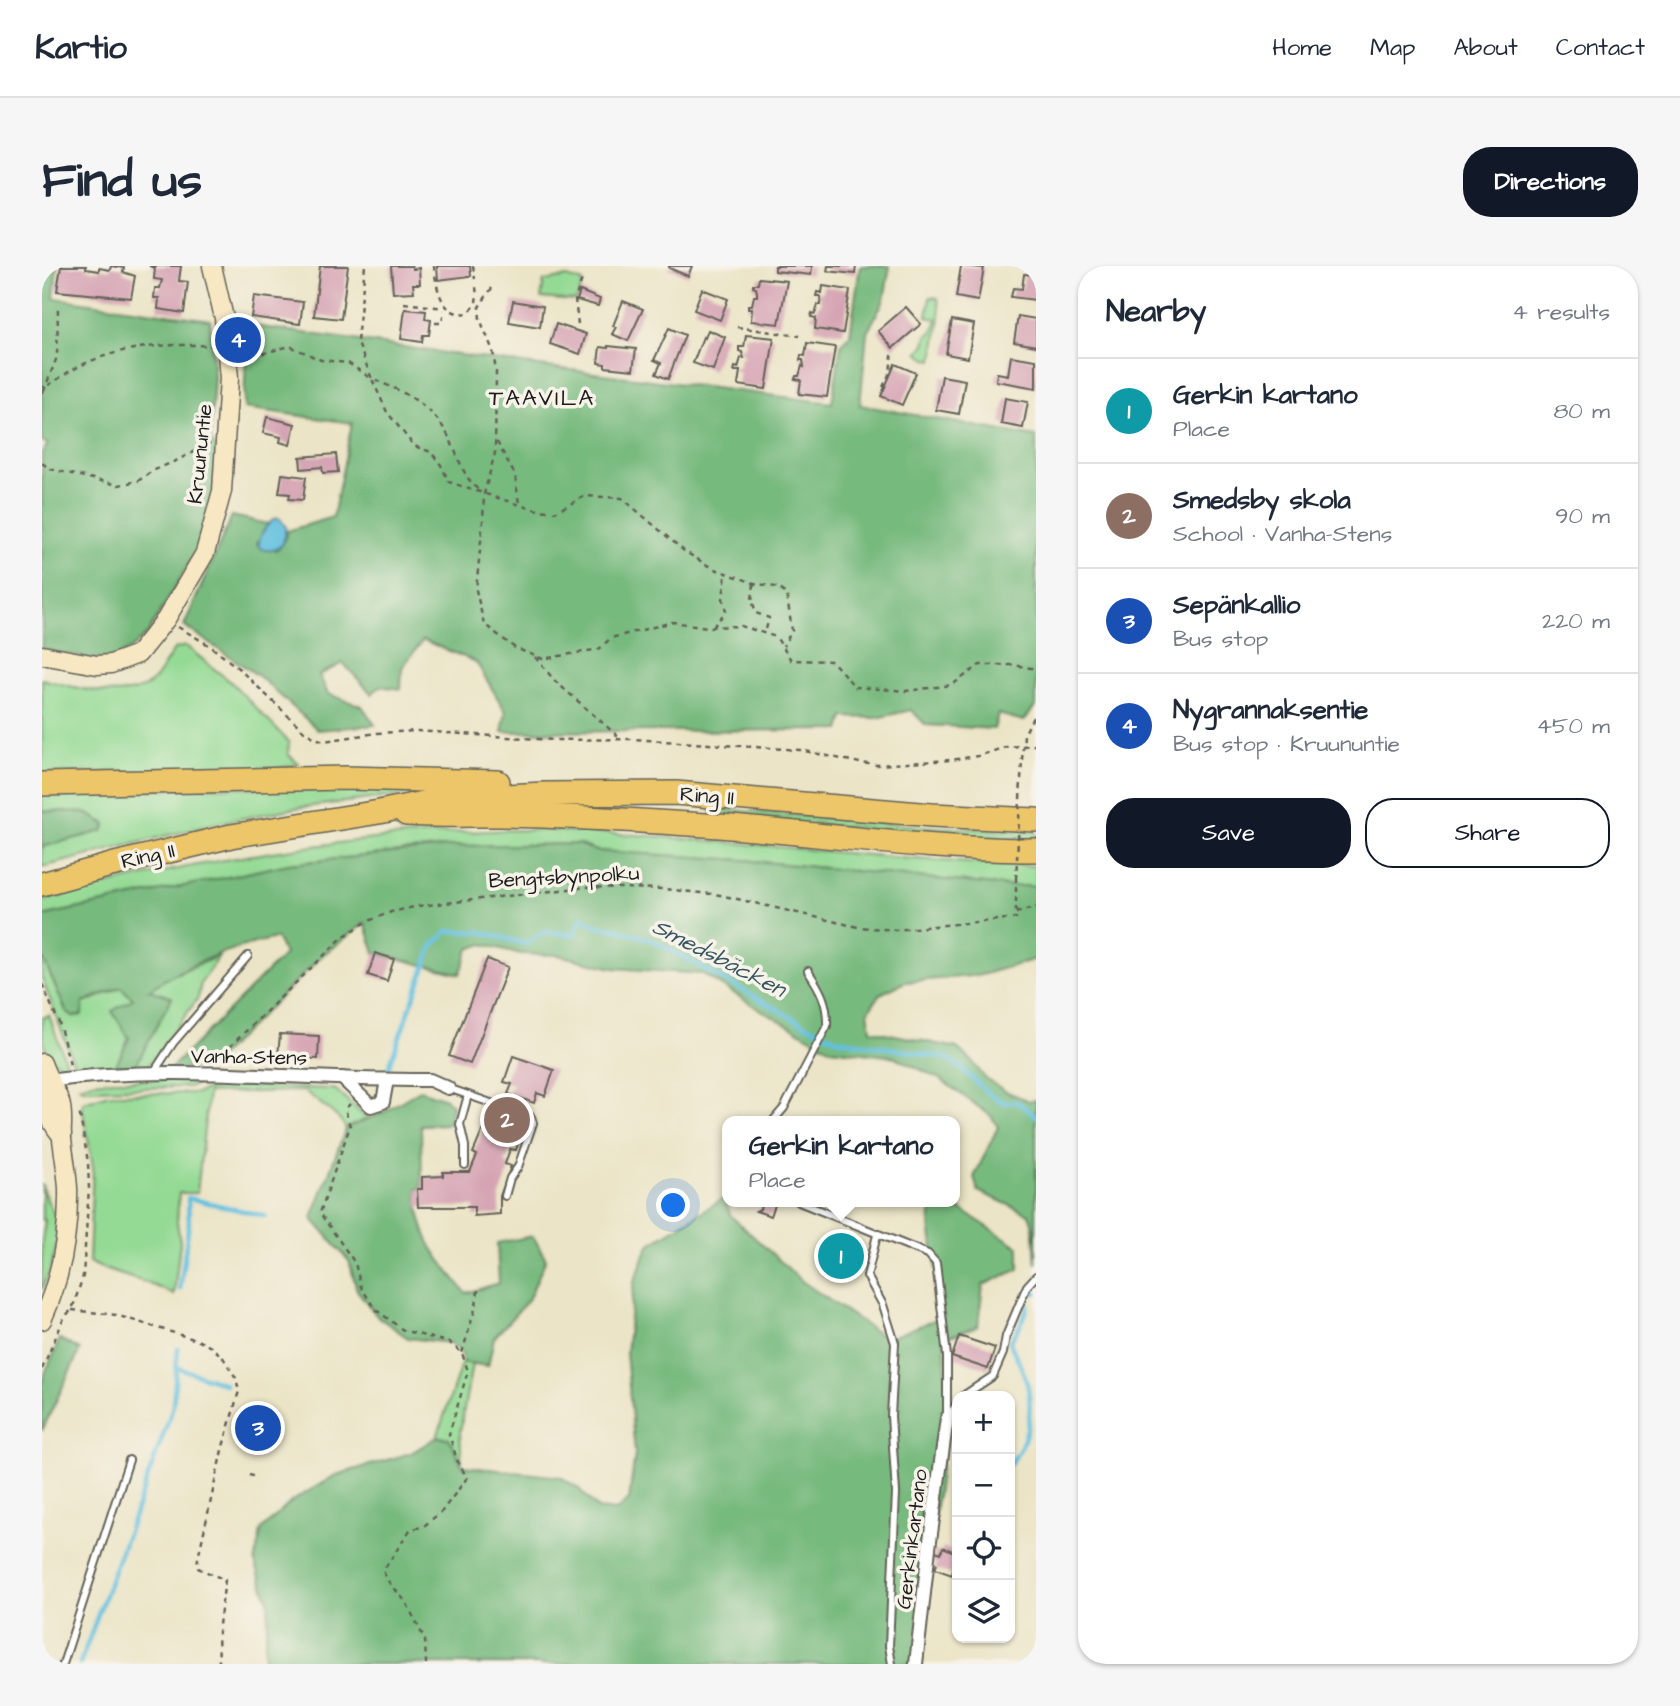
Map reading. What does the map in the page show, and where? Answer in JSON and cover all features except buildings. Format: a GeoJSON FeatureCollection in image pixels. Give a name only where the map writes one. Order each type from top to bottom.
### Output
{"type":"FeatureCollection","features":[{"type":"Feature","properties":{"kind":"highway"},"geometry":{"type":"LineString","coordinates":[[42,783],[347,778],[601,784],[676,793]]}},
{"type":"Feature","properties":{"kind":"highway","name":"Ring II"},"geometry":{"type":"LineString","coordinates":[[42,884],[231,836],[442,799],[544,794],[676,793],[932,815],[1036,820]]}},
{"type":"Feature","properties":{"kind":"highway","name":"Ring II"},"geometry":{"type":"LineString","coordinates":[[379,812],[446,817],[499,815],[599,818],[1036,850]]}},
{"type":"Feature","properties":{"kind":"street","name":"Kruununtie"},"geometry":{"type":"LineString","coordinates":[[42,655],[97,666],[138,654],[166,619],[205,553],[222,491],[229,359],[224,318],[212,266]]}},
{"type":"Feature","properties":{"kind":"street"},"geometry":{"type":"LineString","coordinates":[[42,1063],[64,1118],[62,1136],[68,1187],[68,1223],[58,1278],[42,1320]]}},
{"type":"Feature","properties":{"kind":"street","name":"Vanha-Stens"},"geometry":{"type":"LineString","coordinates":[[48,1081],[92,1074],[153,1074],[430,1080],[448,1088]]}},
{"type":"Feature","properties":{"kind":"street"},"geometry":{"type":"LineString","coordinates":[[342,1079],[371,1106],[383,1102],[387,1080]]}},
{"type":"Feature","properties":{"kind":"street","name":"Gerkinkartano"},"geometry":{"type":"LineString","coordinates":[[916,1664],[947,1418]]}},
{"type":"Feature","properties":{"kind":"lane"},"geometry":{"type":"LineString","coordinates":[[153,1074],[173,1043],[248,956]]}},
{"type":"Feature","properties":{"kind":"lane"},"geometry":{"type":"LineString","coordinates":[[777,1116],[827,1026],[827,1011],[822,991],[808,971]]}},
{"type":"Feature","properties":{"kind":"lane"},"geometry":{"type":"LineString","coordinates":[[448,1088],[531,1118],[533,1124],[505,1196]]}},
{"type":"Feature","properties":{"kind":"lane"},"geometry":{"type":"LineString","coordinates":[[465,1165],[466,1146],[460,1124],[468,1095]]}},
{"type":"Feature","properties":{"kind":"lane"},"geometry":{"type":"LineString","coordinates":[[811,1207],[928,1254],[936,1263],[947,1356],[947,1418]]}},
{"type":"Feature","properties":{"kind":"lane"},"geometry":{"type":"LineString","coordinates":[[877,1235],[867,1276],[883,1305],[894,1343],[891,1416],[896,1493],[889,1646],[892,1664]]}},
{"type":"Feature","properties":{"kind":"lane"},"geometry":{"type":"LineString","coordinates":[[970,1391],[993,1376],[1027,1286],[1036,1276]]}},
{"type":"Feature","properties":{"kind":"lane"},"geometry":{"type":"LineString","coordinates":[[947,1418],[952,1411]]}},
{"type":"Feature","properties":{"kind":"lane"},"geometry":{"type":"LineString","coordinates":[[63,1664],[129,1460]]}},
{"type":"Feature","properties":{"kind":"path"},"geometry":{"type":"LineString","coordinates":[[365,266],[357,341],[387,412],[414,446],[431,452],[449,482],[520,505],[555,512],[585,496],[622,498],[684,551],[712,568],[754,583],[780,588],[787,596],[792,631],[783,646]]}},
{"type":"Feature","properties":{"kind":"path"},"geometry":{"type":"LineString","coordinates":[[434,266],[436,289],[446,307],[442,323],[435,323]]}},
{"type":"Feature","properties":{"kind":"path"},"geometry":{"type":"LineString","coordinates":[[473,266],[475,279]]}},
{"type":"Feature","properties":{"kind":"path"},"geometry":{"type":"LineString","coordinates":[[578,324],[575,299],[582,279]]}},
{"type":"Feature","properties":{"kind":"path"},"geometry":{"type":"LineString","coordinates":[[404,303],[446,307],[457,314],[468,313],[475,305],[478,284]]}},
{"type":"Feature","properties":{"kind":"path"},"geometry":{"type":"LineString","coordinates":[[492,288],[479,307],[480,319],[493,351],[496,372],[495,453],[484,494],[476,590],[485,624],[515,648],[543,659],[582,653],[599,649],[611,638],[673,622],[713,627],[741,626],[776,637],[791,660],[832,661],[855,687],[906,691],[952,685],[980,665],[1036,668]]}},
{"type":"Feature","properties":{"kind":"path"},"geometry":{"type":"LineString","coordinates":[[42,393],[57,358],[58,306]]}},
{"type":"Feature","properties":{"kind":"path"},"geometry":{"type":"LineString","coordinates":[[737,327],[800,336]]}},
{"type":"Feature","properties":{"kind":"path"},"geometry":{"type":"LineString","coordinates":[[43,387],[98,357],[193,344],[218,346]]}},
{"type":"Feature","properties":{"kind":"path"},"geometry":{"type":"LineString","coordinates":[[239,359],[290,346],[321,360],[348,363],[372,379],[394,387],[426,407],[446,431],[470,483],[484,494]]}},
{"type":"Feature","properties":{"kind":"path"},"geometry":{"type":"LineString","coordinates":[[883,387],[890,373],[892,355]]}},
{"type":"Feature","properties":{"kind":"path"},"geometry":{"type":"LineString","coordinates":[[495,439],[514,475],[520,505]]}},
{"type":"Feature","properties":{"kind":"path"},"geometry":{"type":"LineString","coordinates":[[42,463],[50,469],[119,485],[138,481],[152,471],[212,441]]}},
{"type":"Feature","properties":{"kind":"path"},"geometry":{"type":"LineString","coordinates":[[713,627],[726,611],[723,599],[726,573]]}},
{"type":"Feature","properties":{"kind":"path"},"geometry":{"type":"LineString","coordinates":[[754,583],[752,600],[756,613],[769,618],[765,634]]}},
{"type":"Feature","properties":{"kind":"path"},"geometry":{"type":"LineString","coordinates":[[166,619],[209,645],[238,668],[304,731],[324,741],[377,733],[417,731],[554,740],[621,739],[800,750],[860,764],[877,765],[951,760],[1022,745],[1036,745]]}},
{"type":"Feature","properties":{"kind":"path"},"geometry":{"type":"LineString","coordinates":[[533,655],[555,681],[621,739]]}},
{"type":"Feature","properties":{"kind":"path"},"geometry":{"type":"LineString","coordinates":[[1016,916],[1022,745],[1028,724],[1036,711]]}},
{"type":"Feature","properties":{"kind":"path","name":"Bengtsbynpolku"},"geometry":{"type":"LineString","coordinates":[[211,1065],[343,937],[366,922],[391,912],[419,906],[587,887],[630,887],[720,895],[858,927],[896,930],[1016,916],[1036,907]]}},
{"type":"Feature","properties":{"kind":"path"},"geometry":{"type":"LineString","coordinates":[[42,984],[59,1023],[74,1077]]}},
{"type":"Feature","properties":{"kind":"path"},"geometry":{"type":"LineString","coordinates":[[353,1102],[345,1109],[350,1126],[320,1213],[355,1263],[361,1287],[375,1309],[402,1330],[450,1343],[462,1353],[468,1371],[449,1434],[457,1460],[467,1478],[442,1511],[424,1526],[410,1530],[383,1571],[406,1602],[425,1640],[426,1664]]}},
{"type":"Feature","properties":{"kind":"path"},"geometry":{"type":"LineString","coordinates":[[462,1353],[478,1290]]}},
{"type":"Feature","properties":{"kind":"path"},"geometry":{"type":"LineString","coordinates":[[72,1310],[116,1315],[197,1340],[222,1356],[236,1378],[239,1391],[222,1450],[197,1563],[198,1568],[225,1580],[218,1632],[219,1664]]}},
{"type":"Feature","properties":{"kind":"green space"},"geometry":{"type":"Polygon","coordinates":[[[42,266],[57,266],[54,298],[210,320],[214,377],[210,440],[216,447],[213,496],[203,540],[148,633],[132,648],[115,658],[93,659],[42,649],[42,452],[48,444],[42,441],[42,266]]]}},
{"type":"Feature","properties":{"kind":"green space"},"geometry":{"type":"Polygon","coordinates":[[[860,266],[890,266],[884,300],[867,333],[860,405],[1036,437],[1036,705],[1024,721],[998,714],[994,729],[926,725],[911,710],[877,718],[844,717],[840,730],[502,732],[506,712],[476,662],[423,640],[402,668],[401,689],[380,686],[372,694],[343,663],[319,675],[328,694],[362,706],[375,725],[318,730],[260,677],[184,626],[232,516],[268,524],[257,544],[268,550],[280,547],[287,531],[333,517],[352,423],[244,408],[247,325],[516,363],[832,403],[841,345],[850,335],[860,266]]]}},
{"type":"Feature","properties":{"kind":"green space"},"geometry":{"type":"Polygon","coordinates":[[[567,277],[583,282],[577,300],[541,298],[544,281],[567,277]]]}},
{"type":"Feature","properties":{"kind":"green space"},"geometry":{"type":"Polygon","coordinates":[[[930,297],[938,298],[940,317],[933,360],[918,353],[927,336],[933,331],[937,319],[927,317],[930,297]]]}},
{"type":"Feature","properties":{"kind":"green space"},"geometry":{"type":"Polygon","coordinates":[[[186,646],[233,684],[289,742],[288,754],[299,764],[266,771],[42,773],[42,679],[99,692],[129,692],[153,681],[174,649],[186,646]]]}},
{"type":"Feature","properties":{"kind":"green space"},"geometry":{"type":"Polygon","coordinates":[[[217,787],[445,790],[296,808],[217,823],[42,867],[42,847],[103,831],[106,824],[84,812],[42,811],[42,794],[217,787]]]}},
{"type":"Feature","properties":{"kind":"green space"},"geometry":{"type":"Polygon","coordinates":[[[711,808],[902,825],[1036,832],[1036,839],[792,821],[711,813],[711,808]]]}},
{"type":"Feature","properties":{"kind":"green space"},"geometry":{"type":"Polygon","coordinates":[[[42,811],[84,812],[106,824],[103,831],[42,847],[42,811]]]}},
{"type":"Feature","properties":{"kind":"green space"},"geometry":{"type":"Polygon","coordinates":[[[529,830],[656,836],[1036,866],[1036,886],[1006,886],[744,860],[597,851],[578,844],[456,846],[289,864],[42,916],[42,901],[223,860],[405,836],[529,830]]]}},
{"type":"Feature","properties":{"kind":"green space"},"geometry":{"type":"Polygon","coordinates":[[[578,844],[597,851],[744,860],[1006,886],[1036,886],[1036,959],[981,975],[905,982],[880,994],[868,1012],[871,1030],[957,1048],[985,1078],[1005,1091],[1029,1101],[1036,1100],[1036,1264],[1034,1232],[1029,1214],[978,1191],[974,1177],[998,1127],[991,1116],[940,1079],[895,1057],[831,1049],[703,974],[613,968],[558,955],[521,954],[483,944],[469,949],[460,974],[375,953],[365,923],[324,954],[211,1065],[168,1071],[285,954],[276,938],[210,958],[178,972],[149,990],[172,997],[135,1067],[116,1065],[129,1038],[112,1011],[133,999],[121,987],[83,1002],[82,1015],[73,1017],[66,1011],[42,956],[42,916],[289,864],[456,846],[578,844]]]}},
{"type":"Feature","properties":{"kind":"green space"},"geometry":{"type":"Polygon","coordinates":[[[42,956],[66,1011],[122,987],[133,999],[171,997],[148,991],[168,977],[219,956],[201,983],[198,998],[145,1070],[75,1067],[42,978],[42,956]]]}},
{"type":"Feature","properties":{"kind":"green space"},"geometry":{"type":"Polygon","coordinates":[[[49,1015],[65,1066],[52,1059],[45,1047],[42,1018],[49,1015]]]}},
{"type":"Feature","properties":{"kind":"green space"},"geometry":{"type":"Polygon","coordinates":[[[113,1080],[202,1080],[187,1087],[85,1089],[79,1086],[113,1080]]]}},
{"type":"Feature","properties":{"kind":"green space"},"geometry":{"type":"Polygon","coordinates":[[[223,1085],[336,1090],[369,1118],[346,1128],[305,1091],[208,1093],[197,1193],[179,1193],[177,1222],[180,1242],[174,1295],[89,1262],[93,1167],[82,1106],[84,1102],[108,1094],[197,1093],[223,1085]]]}},
{"type":"Feature","properties":{"kind":"green space"},"geometry":{"type":"Polygon","coordinates":[[[420,1090],[446,1099],[452,1105],[449,1124],[421,1125],[422,1189],[417,1189],[421,1221],[431,1246],[447,1269],[466,1293],[499,1283],[497,1243],[533,1236],[546,1259],[528,1300],[494,1338],[488,1366],[462,1362],[462,1353],[450,1343],[408,1338],[377,1316],[357,1290],[349,1261],[312,1218],[346,1128],[382,1113],[420,1090]]]}},
{"type":"Feature","properties":{"kind":"green space"},"geometry":{"type":"Polygon","coordinates":[[[42,1184],[56,1220],[57,1238],[54,1256],[42,1290],[45,1220],[42,1220],[42,1184]]]}},
{"type":"Feature","properties":{"kind":"green space"},"geometry":{"type":"Polygon","coordinates":[[[722,1199],[722,1207],[728,1207],[731,1216],[803,1282],[886,1339],[942,1317],[930,1224],[932,1207],[957,1207],[1019,1247],[1019,1269],[983,1285],[978,1326],[945,1338],[947,1418],[916,1664],[263,1664],[269,1603],[255,1562],[261,1530],[292,1501],[336,1475],[411,1453],[437,1437],[449,1438],[463,1466],[561,1477],[578,1488],[598,1509],[616,1511],[629,1500],[635,1454],[626,1353],[634,1282],[649,1245],[722,1199]]]}},
{"type":"Feature","properties":{"kind":"green space"},"geometry":{"type":"Polygon","coordinates":[[[60,1339],[80,1350],[42,1431],[42,1385],[60,1339]]]}},
{"type":"Feature","properties":{"kind":"green space"},"geometry":{"type":"Polygon","coordinates":[[[462,1362],[472,1364],[460,1432],[462,1466],[449,1438],[437,1437],[462,1362]]]}},
{"type":"Feature","properties":{"kind":"water"},"geometry":{"type":"Polygon","coordinates":[[[276,518],[286,527],[283,544],[271,550],[262,549],[259,547],[261,535],[276,518]]]}},
{"type":"Feature","properties":{"kind":"waterway","name":"Smedsbäcken"},"geometry":{"type":"LineString","coordinates":[[388,1069],[433,945],[448,931],[481,932],[526,944],[545,932],[574,935],[582,917],[595,926],[618,929],[654,941],[802,1023],[837,1039],[946,1058],[960,1067],[990,1095],[1005,1103],[1017,1102],[1036,1116]]}},
{"type":"Feature","properties":{"kind":"waterway"},"geometry":{"type":"LineString","coordinates":[[180,1289],[189,1223],[188,1198],[265,1216]]}},
{"type":"Feature","properties":{"kind":"waterway"},"geometry":{"type":"LineString","coordinates":[[1015,1457],[1024,1438],[1030,1408],[1027,1381],[1010,1342],[1026,1314],[1026,1295],[1030,1291],[1036,1293]]}},
{"type":"Feature","properties":{"kind":"waterway"},"geometry":{"type":"LineString","coordinates":[[80,1664],[170,1416],[178,1349]]}},
{"type":"Feature","properties":{"kind":"waterway"},"geometry":{"type":"LineString","coordinates":[[176,1367],[225,1384]]}},
{"type":"Feature","properties":{"kind":"place","name":"Nygrannaksentie"},"geometry":{"type":"Point","coordinates":[238,340]}},
{"type":"Feature","properties":{"kind":"place","name":"Smedsby skola"},"geometry":{"type":"Point","coordinates":[507,1120]}},
{"type":"Feature","properties":{"kind":"place","name":"Gerkin kartano"},"geometry":{"type":"Point","coordinates":[841,1256]}},
{"type":"Feature","properties":{"kind":"place","name":"Sepänkallio"},"geometry":{"type":"Point","coordinates":[258,1428]}},
{"type":"Feature","properties":{"kind":"district","name":"TAAVILA"},"geometry":{"type":"Point","coordinates":[542,398]}}]}
